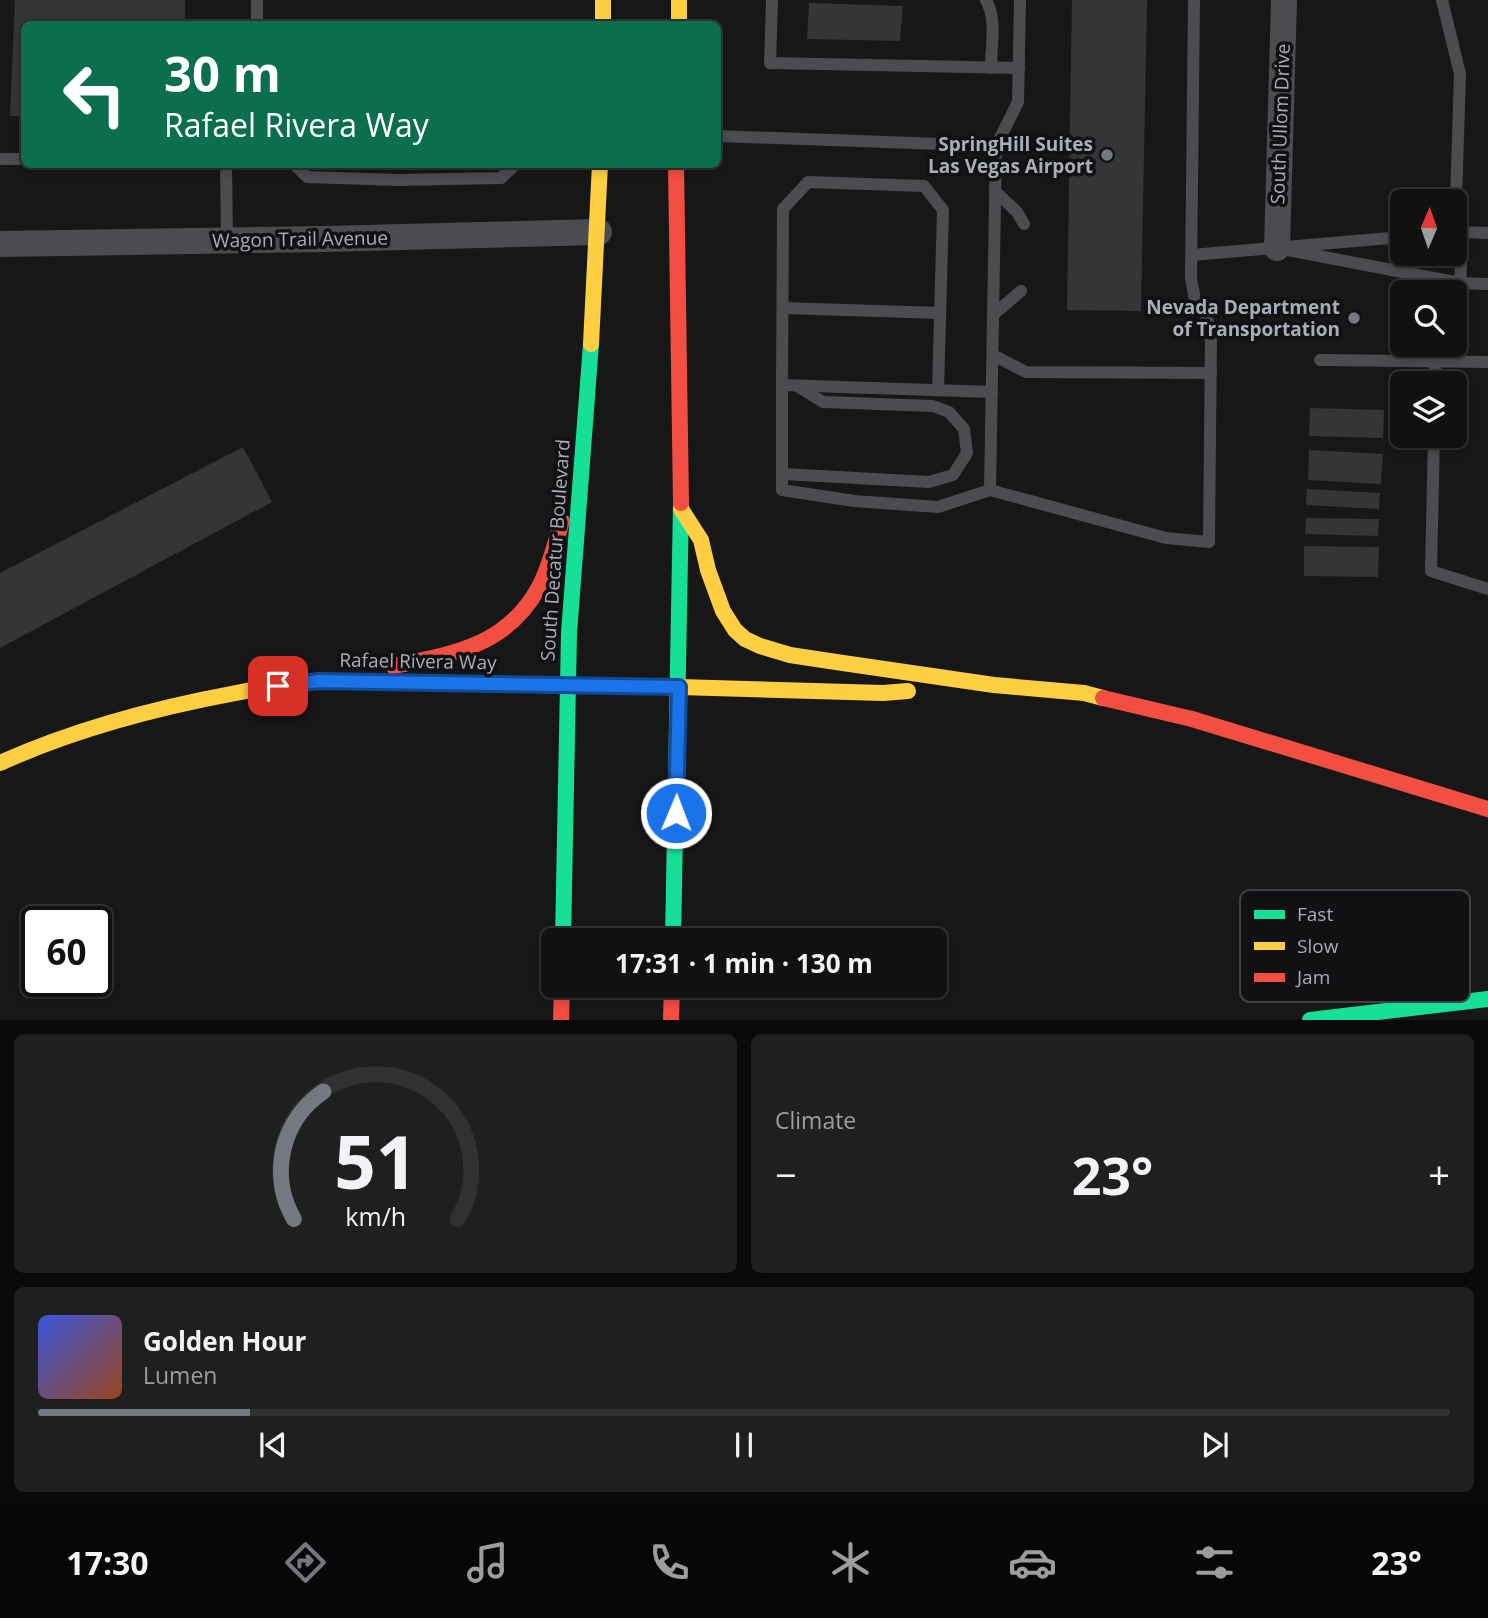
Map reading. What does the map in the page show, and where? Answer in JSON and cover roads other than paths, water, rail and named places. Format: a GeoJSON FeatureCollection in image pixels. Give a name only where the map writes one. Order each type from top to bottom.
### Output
{"type":"FeatureCollection","features":[{"type":"Feature","properties":{"kind":"main road"},"geometry":{"type":"LineString","coordinates":[[603,0],[603,21]]}},
{"type":"Feature","properties":{"kind":"main road"},"geometry":{"type":"LineString","coordinates":[[679,21],[680,0]]}},
{"type":"Feature","properties":{"kind":"main road","name":"South Decatur Boulevard"},"geometry":{"type":"LineString","coordinates":[[563,928],[567,804],[566,685],[571,587],[599,232],[600,168]]}},
{"type":"Feature","properties":{"kind":"main road"},"geometry":{"type":"LineString","coordinates":[[673,928],[681,509],[676,168]]}},
{"type":"Feature","properties":{"kind":"main road"},"geometry":{"type":"LineString","coordinates":[[319,681],[470,649],[508,628],[531,602],[540,585],[582,459]]}},
{"type":"Feature","properties":{"kind":"main road"},"geometry":{"type":"LineString","coordinates":[[681,509],[701,540],[708,570],[723,611],[736,631],[760,646],[790,655],[994,685],[1084,693],[1192,719],[1488,809]]}},
{"type":"Feature","properties":{"kind":"main road","name":"Rafael Rivera Way"},"geometry":{"type":"LineString","coordinates":[[0,763],[37,746],[164,706],[319,681],[883,692],[994,685]]}},
{"type":"Feature","properties":{"kind":"main road"},"geometry":{"type":"LineString","coordinates":[[561,1020],[562,998]]}},
{"type":"Feature","properties":{"kind":"main road"},"geometry":{"type":"LineString","coordinates":[[671,1020],[672,998]]}},
{"type":"Feature","properties":{"kind":"main road"},"geometry":{"type":"LineString","coordinates":[[1470,1001],[1488,999]]}},
{"type":"Feature","properties":{"kind":"main road"},"geometry":{"type":"LineString","coordinates":[[1310,1020],[1463,1002]]}},
{"type":"Feature","properties":{"kind":"street","name":"South Ullom Drive"},"geometry":{"type":"LineString","coordinates":[[1277,248],[1284,0]]}},
{"type":"Feature","properties":{"kind":"street","name":"Wagon Trail Avenue"},"geometry":{"type":"LineString","coordinates":[[0,244],[599,232]]}},
{"type":"Feature","properties":{"kind":"lane"},"geometry":{"type":"LineString","coordinates":[[257,0],[257,21]]}},
{"type":"Feature","properties":{"kind":"lane"},"geometry":{"type":"LineString","coordinates":[[772,0],[770,63],[1018,68]]}},
{"type":"Feature","properties":{"kind":"lane"},"geometry":{"type":"LineString","coordinates":[[986,0],[992,22],[991,68]]}},
{"type":"Feature","properties":{"kind":"lane"},"geometry":{"type":"LineString","coordinates":[[990,490],[996,146],[1018,102],[1020,0]]}},
{"type":"Feature","properties":{"kind":"lane"},"geometry":{"type":"LineString","coordinates":[[938,390],[943,210],[924,186],[808,182],[783,209],[782,490],[866,502],[938,507],[964,501],[990,490],[1166,538],[1209,542],[1211,334],[1207,318],[1195,300],[1191,278],[1194,0]]}},
{"type":"Feature","properties":{"kind":"lane"},"geometry":{"type":"LineString","coordinates":[[1442,0],[1460,74],[1458,189]]}},
{"type":"Feature","properties":{"kind":"lane"},"geometry":{"type":"LineString","coordinates":[[721,136],[996,146]]}},
{"type":"Feature","properties":{"kind":"lane"},"geometry":{"type":"LineString","coordinates":[[0,159],[21,159]]}},
{"type":"Feature","properties":{"kind":"lane"},"geometry":{"type":"LineString","coordinates":[[226,168],[227,241]]}},
{"type":"Feature","properties":{"kind":"lane"},"geometry":{"type":"LineString","coordinates":[[298,168],[307,177],[398,180],[501,178],[512,168]]}},
{"type":"Feature","properties":{"kind":"lane"},"geometry":{"type":"LineString","coordinates":[[995,191],[1017,212],[1024,224]]}},
{"type":"Feature","properties":{"kind":"lane"},"geometry":{"type":"LineString","coordinates":[[1467,232],[1488,233]]}},
{"type":"Feature","properties":{"kind":"lane"},"geometry":{"type":"LineString","coordinates":[[1192,255],[1390,238]]}},
{"type":"Feature","properties":{"kind":"lane"},"geometry":{"type":"LineString","coordinates":[[1277,248],[1444,280]]}},
{"type":"Feature","properties":{"kind":"lane"},"geometry":{"type":"LineString","coordinates":[[1467,283],[1488,284]]}},
{"type":"Feature","properties":{"kind":"lane"},"geometry":{"type":"LineString","coordinates":[[993,314],[1021,291]]}},
{"type":"Feature","properties":{"kind":"lane"},"geometry":{"type":"LineString","coordinates":[[783,308],[940,313]]}},
{"type":"Feature","properties":{"kind":"lane"},"geometry":{"type":"LineString","coordinates":[[993,355],[1026,372],[1211,373]]}},
{"type":"Feature","properties":{"kind":"lane"},"geometry":{"type":"LineString","coordinates":[[1320,360],[1488,362]]}},
{"type":"Feature","properties":{"kind":"lane"},"geometry":{"type":"LineString","coordinates":[[1435,361],[1435,371]]}},
{"type":"Feature","properties":{"kind":"lane"},"geometry":{"type":"LineString","coordinates":[[782,385],[992,392]]}},
{"type":"Feature","properties":{"kind":"lane"},"geometry":{"type":"LineString","coordinates":[[783,474],[929,482],[953,475],[967,453],[964,429],[949,412],[933,406],[823,402],[796,386]]}},
{"type":"Feature","properties":{"kind":"lane"},"geometry":{"type":"LineString","coordinates":[[1434,448],[1431,571],[1488,589]]}},
{"type":"Feature","properties":{"kind":"place","name":"SpringHill Suites Las Vegas Airport"},"geometry":{"type":"Point","coordinates":[1107,155]}},
{"type":"Feature","properties":{"kind":"place","name":"Nevada Department of Transportation"},"geometry":{"type":"Point","coordinates":[1354,318]}}]}
